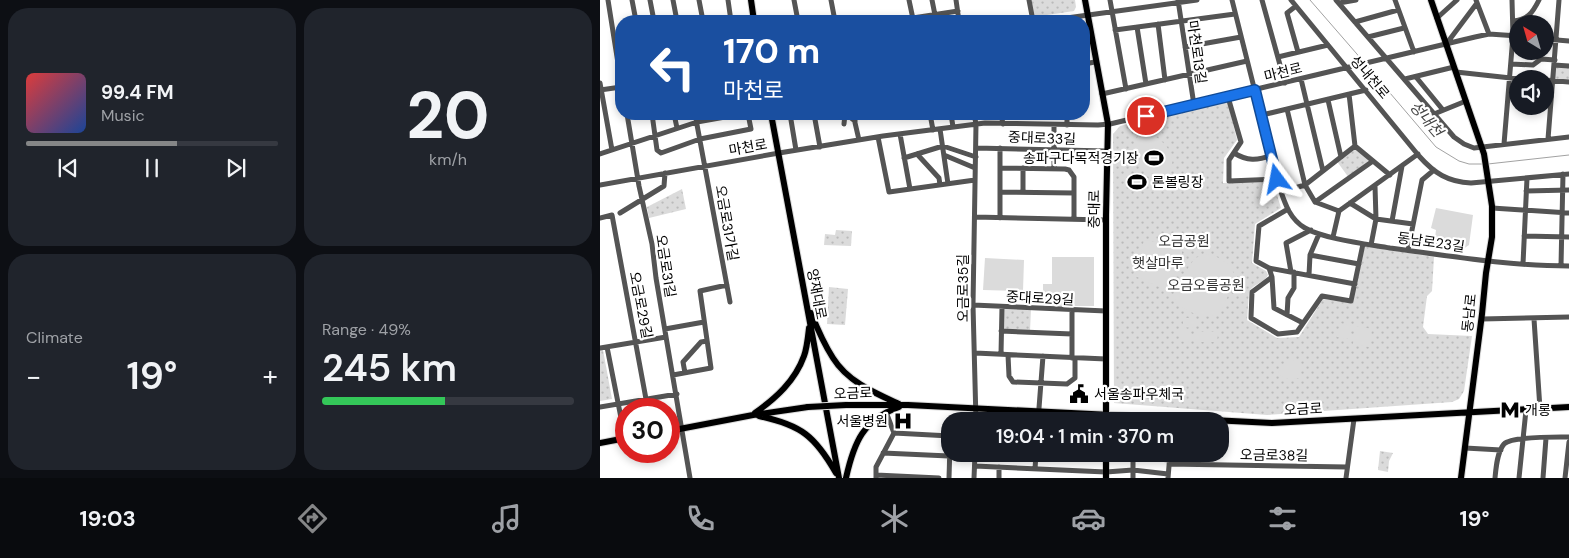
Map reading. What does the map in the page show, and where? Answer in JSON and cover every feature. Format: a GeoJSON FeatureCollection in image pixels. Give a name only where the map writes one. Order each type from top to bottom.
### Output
{"type":"FeatureCollection","features":[{"type":"Feature","properties":{"kind":"main road"},"geometry":{"type":"LineString","coordinates":[[751,0],[753,15]]}},
{"type":"Feature","properties":{"kind":"main road","name":"중대로"},"geometry":{"type":"LineString","coordinates":[[1085,0],[1087,15]]}},
{"type":"Feature","properties":{"kind":"main road"},"geometry":{"type":"LineString","coordinates":[[1431,0],[1481,146]]}},
{"type":"Feature","properties":{"kind":"main road","name":"중대로"},"geometry":{"type":"LineString","coordinates":[[1090,31],[1108,124],[1106,412]]}},
{"type":"Feature","properties":{"kind":"main road","name":"양재대로"},"geometry":{"type":"LineString","coordinates":[[772,120],[839,478]]}},
{"type":"Feature","properties":{"kind":"main road","name":"동남로"},"geometry":{"type":"LineString","coordinates":[[1462,478],[1492,237],[1492,208],[1484,154],[1481,146]]}},
{"type":"Feature","properties":{"kind":"main road"},"geometry":{"type":"LineString","coordinates":[[806,299],[833,360],[849,377],[865,387],[903,405]]}},
{"type":"Feature","properties":{"kind":"main road"},"geometry":{"type":"LineString","coordinates":[[753,415],[774,399],[789,384],[805,354],[810,322]]}},
{"type":"Feature","properties":{"kind":"main road","name":"오금로"},"geometry":{"type":"LineString","coordinates":[[680,429],[753,415],[846,405],[903,405],[1039,412]]}},
{"type":"Feature","properties":{"kind":"main road"},"geometry":{"type":"LineString","coordinates":[[846,478],[851,457],[865,429],[886,412],[903,405]]}},
{"type":"Feature","properties":{"kind":"main road","name":"오금로"},"geometry":{"type":"LineString","coordinates":[[1229,422],[1272,424],[1569,408]]}},
{"type":"Feature","properties":{"kind":"main road"},"geometry":{"type":"LineString","coordinates":[[753,415],[780,420],[795,426],[808,435],[819,446],[839,478]]}},
{"type":"Feature","properties":{"kind":"main road"},"geometry":{"type":"LineString","coordinates":[[600,443],[615,440]]}},
{"type":"Feature","properties":{"kind":"main road"},"geometry":{"type":"LineString","coordinates":[[1106,462],[1106,475]]}},
{"type":"Feature","properties":{"kind":"street"},"geometry":{"type":"LineString","coordinates":[[600,1],[608,0],[615,44]]}},
{"type":"Feature","properties":{"kind":"street"},"geometry":{"type":"LineString","coordinates":[[632,0],[635,15]]}},
{"type":"Feature","properties":{"kind":"street"},"geometry":{"type":"LineString","coordinates":[[650,0],[653,15]]}},
{"type":"Feature","properties":{"kind":"street"},"geometry":{"type":"LineString","coordinates":[[673,0],[676,15]]}},
{"type":"Feature","properties":{"kind":"street"},"geometry":{"type":"LineString","coordinates":[[699,0],[702,15]]}},
{"type":"Feature","properties":{"kind":"street"},"geometry":{"type":"LineString","coordinates":[[728,0],[731,15]]}},
{"type":"Feature","properties":{"kind":"street"},"geometry":{"type":"LineString","coordinates":[[794,0],[797,15]]}},
{"type":"Feature","properties":{"kind":"street"},"geometry":{"type":"LineString","coordinates":[[831,0],[834,15]]}},
{"type":"Feature","properties":{"kind":"street"},"geometry":{"type":"LineString","coordinates":[[910,0],[912,15]]}},
{"type":"Feature","properties":{"kind":"street"},"geometry":{"type":"LineString","coordinates":[[932,0],[935,15],[958,12]]}},
{"type":"Feature","properties":{"kind":"street"},"geometry":{"type":"LineString","coordinates":[[956,0],[958,15]]}},
{"type":"Feature","properties":{"kind":"street"},"geometry":{"type":"LineString","coordinates":[[1029,0],[1032,15]]}},
{"type":"Feature","properties":{"kind":"street"},"geometry":{"type":"LineString","coordinates":[[1110,0],[1126,89]]}},
{"type":"Feature","properties":{"kind":"street"},"geometry":{"type":"LineString","coordinates":[[1087,15],[1178,1],[1197,0]]}},
{"type":"Feature","properties":{"kind":"street","name":"동남로23길"},"geometry":{"type":"LineString","coordinates":[[1232,0],[1281,192],[1288,209],[1304,227],[1319,234],[1363,244],[1488,262],[1569,266]]}},
{"type":"Feature","properties":{"kind":"street"},"geometry":{"type":"LineString","coordinates":[[1262,0],[1285,83]]}},
{"type":"Feature","properties":{"kind":"street","name":"성내천로"},"geometry":{"type":"LineString","coordinates":[[1291,0],[1418,154],[1434,170],[1449,180],[1470,184],[1566,174]]}},
{"type":"Feature","properties":{"kind":"street"},"geometry":{"type":"LineString","coordinates":[[1338,1],[1356,0]]}},
{"type":"Feature","properties":{"kind":"street"},"geometry":{"type":"LineString","coordinates":[[1394,0],[1414,52]]}},
{"type":"Feature","properties":{"kind":"street"},"geometry":{"type":"LineString","coordinates":[[1437,18],[1457,0]]}},
{"type":"Feature","properties":{"kind":"street"},"geometry":{"type":"LineString","coordinates":[[1512,0],[1513,15]]}},
{"type":"Feature","properties":{"kind":"street"},"geometry":{"type":"LineString","coordinates":[[1530,15],[1539,0]]}},
{"type":"Feature","properties":{"kind":"street"},"geometry":{"type":"LineString","coordinates":[[1554,72],[1559,0]]}},
{"type":"Feature","properties":{"kind":"street","name":"마천로13길"},"geometry":{"type":"LineString","coordinates":[[1178,1],[1194,105]]}},
{"type":"Feature","properties":{"kind":"street","name":"성내천로"},"geometry":{"type":"LineString","coordinates":[[1338,1],[1454,137],[1464,144],[1474,148],[1569,137]]}},
{"type":"Feature","properties":{"kind":"street"},"geometry":{"type":"LineString","coordinates":[[1476,1],[1488,34]]}},
{"type":"Feature","properties":{"kind":"street"},"geometry":{"type":"LineString","coordinates":[[1446,44],[1476,1]]}},
{"type":"Feature","properties":{"kind":"street"},"geometry":{"type":"LineString","coordinates":[[1296,6],[1287,12],[1298,52]]}},
{"type":"Feature","properties":{"kind":"street"},"geometry":{"type":"LineString","coordinates":[[1355,22],[1398,10]]}},
{"type":"Feature","properties":{"kind":"street"},"geometry":{"type":"LineString","coordinates":[[1116,30],[1235,14]]}},
{"type":"Feature","properties":{"kind":"street"},"geometry":{"type":"LineString","coordinates":[[1158,24],[1165,80]]}},
{"type":"Feature","properties":{"kind":"street"},"geometry":{"type":"LineString","coordinates":[[1137,27],[1146,84]]}},
{"type":"Feature","properties":{"kind":"street"},"geometry":{"type":"LineString","coordinates":[[1368,37],[1404,28]]}},
{"type":"Feature","properties":{"kind":"street","name":"마천로"},"geometry":{"type":"LineString","coordinates":[[600,185],[796,150],[976,124],[1108,124],[1488,34],[1509,36]]}},
{"type":"Feature","properties":{"kind":"street"},"geometry":{"type":"LineString","coordinates":[[1185,47],[1241,37]]}},
{"type":"Feature","properties":{"kind":"street"},"geometry":{"type":"LineString","coordinates":[[1556,40],[1569,41]]}},
{"type":"Feature","properties":{"kind":"street"},"geometry":{"type":"LineString","coordinates":[[1278,57],[1328,45]]}},
{"type":"Feature","properties":{"kind":"street"},"geometry":{"type":"LineString","coordinates":[[1510,64],[1533,65],[1541,59],[1569,66]]}},
{"type":"Feature","properties":{"kind":"street"},"geometry":{"type":"LineString","coordinates":[[1510,70],[1511,60]]}},
{"type":"Feature","properties":{"kind":"street"},"geometry":{"type":"LineString","coordinates":[[1102,94],[1247,61]]}},
{"type":"Feature","properties":{"kind":"street"},"geometry":{"type":"LineString","coordinates":[[1090,63],[1096,62]]}},
{"type":"Feature","properties":{"kind":"street"},"geometry":{"type":"LineString","coordinates":[[1405,79],[1455,70],[1509,78],[1504,144]]}},
{"type":"Feature","properties":{"kind":"street"},"geometry":{"type":"LineString","coordinates":[[1416,77],[1443,110]]}},
{"type":"Feature","properties":{"kind":"street"},"geometry":{"type":"LineString","coordinates":[[1301,79],[1323,171]]}},
{"type":"Feature","properties":{"kind":"street"},"geometry":{"type":"LineString","coordinates":[[1554,81],[1569,82]]}},
{"type":"Feature","properties":{"kind":"street"},"geometry":{"type":"LineString","coordinates":[[600,83],[612,150]]}},
{"type":"Feature","properties":{"kind":"street"},"geometry":{"type":"LineString","coordinates":[[601,90],[615,87]]}},
{"type":"Feature","properties":{"kind":"street"},"geometry":{"type":"LineString","coordinates":[[1262,115],[1366,90]]}},
{"type":"Feature","properties":{"kind":"street"},"geometry":{"type":"LineString","coordinates":[[1349,94],[1355,146],[1390,175]]}},
{"type":"Feature","properties":{"kind":"street"},"geometry":{"type":"LineString","coordinates":[[1228,97],[1241,142],[1229,160],[1229,181],[1277,179]]}},
{"type":"Feature","properties":{"kind":"street"},"geometry":{"type":"LineString","coordinates":[[1328,100],[1341,157]]}},
{"type":"Feature","properties":{"kind":"street"},"geometry":{"type":"LineString","coordinates":[[1434,114],[1466,101]]}},
{"type":"Feature","properties":{"kind":"street"},"geometry":{"type":"LineString","coordinates":[[1286,109],[1305,185],[1315,202],[1339,211]]}},
{"type":"Feature","properties":{"kind":"street"},"geometry":{"type":"LineString","coordinates":[[1548,139],[1550,115]]}},
{"type":"Feature","properties":{"kind":"street","name":"오금로31길"},"geometry":{"type":"LineString","coordinates":[[628,120],[652,244],[690,478]]}},
{"type":"Feature","properties":{"kind":"street"},"geometry":{"type":"LineString","coordinates":[[653,120],[657,150],[661,153],[700,139],[751,129],[749,120]]}},
{"type":"Feature","properties":{"kind":"street"},"geometry":{"type":"LineString","coordinates":[[675,120],[676,128]]}},
{"type":"Feature","properties":{"kind":"street"},"geometry":{"type":"LineString","coordinates":[[600,154],[705,120]]}},
{"type":"Feature","properties":{"kind":"street"},"geometry":{"type":"LineString","coordinates":[[791,120],[796,150]]}},
{"type":"Feature","properties":{"kind":"street"},"geometry":{"type":"LineString","coordinates":[[815,120],[820,147]]}},
{"type":"Feature","properties":{"kind":"street"},"geometry":{"type":"LineString","coordinates":[[844,124],[845,120]]}},
{"type":"Feature","properties":{"kind":"street"},"geometry":{"type":"LineString","coordinates":[[931,120],[933,130]]}},
{"type":"Feature","properties":{"kind":"street"},"geometry":{"type":"LineString","coordinates":[[952,120],[953,127]]}},
{"type":"Feature","properties":{"kind":"street","name":"오금로35길"},"geometry":{"type":"LineString","coordinates":[[975,120],[973,305],[976,409]]}},
{"type":"Feature","properties":{"kind":"street"},"geometry":{"type":"LineString","coordinates":[[1002,120],[1003,124]]}},
{"type":"Feature","properties":{"kind":"street"},"geometry":{"type":"LineString","coordinates":[[1067,120],[1067,125]]}},
{"type":"Feature","properties":{"kind":"street"},"geometry":{"type":"LineString","coordinates":[[855,121],[859,140]]}},
{"type":"Feature","properties":{"kind":"street","name":"오금로31가길"},"geometry":{"type":"LineString","coordinates":[[696,122],[730,302]]}},
{"type":"Feature","properties":{"kind":"street"},"geometry":{"type":"LineString","coordinates":[[1054,124],[1054,168]]}},
{"type":"Feature","properties":{"kind":"street"},"geometry":{"type":"LineString","coordinates":[[940,129],[948,184]]}},
{"type":"Feature","properties":{"kind":"street"},"geometry":{"type":"LineString","coordinates":[[900,134],[910,189]]}},
{"type":"Feature","properties":{"kind":"street"},"geometry":{"type":"LineString","coordinates":[[878,137],[889,192],[975,180]]}},
{"type":"Feature","properties":{"kind":"street"},"geometry":{"type":"LineString","coordinates":[[904,158],[943,146],[976,157]]}},
{"type":"Feature","properties":{"kind":"street"},"geometry":{"type":"LineString","coordinates":[[1281,192],[1305,185],[1355,146]]}},
{"type":"Feature","properties":{"kind":"street","name":"중대로33길"},"geometry":{"type":"LineString","coordinates":[[976,148],[1107,151]]}},
{"type":"Feature","properties":{"kind":"street"},"geometry":{"type":"LineString","coordinates":[[1000,148],[1000,218]]}},
{"type":"Feature","properties":{"kind":"street"},"geometry":{"type":"LineString","coordinates":[[1234,153],[1254,160],[1272,156]]}},
{"type":"Feature","properties":{"kind":"street"},"geometry":{"type":"LineString","coordinates":[[917,154],[939,178],[940,185]]}},
{"type":"Feature","properties":{"kind":"street"},"geometry":{"type":"LineString","coordinates":[[1333,237],[1339,211],[1418,154]]}},
{"type":"Feature","properties":{"kind":"street"},"geometry":{"type":"LineString","coordinates":[[944,155],[976,168]]}},
{"type":"Feature","properties":{"kind":"street"},"geometry":{"type":"LineString","coordinates":[[1315,202],[1373,161]]}},
{"type":"Feature","properties":{"kind":"street"},"geometry":{"type":"LineString","coordinates":[[1392,221],[1402,166]]}},
{"type":"Feature","properties":{"kind":"street"},"geometry":{"type":"LineString","coordinates":[[1001,168],[1054,168],[1065,169],[1072,173],[1074,177],[1074,219]]}},
{"type":"Feature","properties":{"kind":"street"},"geometry":{"type":"LineString","coordinates":[[1023,168],[1023,192]]}},
{"type":"Feature","properties":{"kind":"street"},"geometry":{"type":"LineString","coordinates":[[1408,250],[1422,180],[1434,170]]}},
{"type":"Feature","properties":{"kind":"street"},"geometry":{"type":"LineString","coordinates":[[620,213],[664,186],[665,173]]}},
{"type":"Feature","properties":{"kind":"street"},"geometry":{"type":"LineString","coordinates":[[1561,266],[1562,212],[1566,190],[1566,174]]}},
{"type":"Feature","properties":{"kind":"street"},"geometry":{"type":"LineString","coordinates":[[1523,264],[1527,178]]}},
{"type":"Feature","properties":{"kind":"street"},"geometry":{"type":"LineString","coordinates":[[1371,245],[1376,219],[1375,186]]}},
{"type":"Feature","properties":{"kind":"street"},"geometry":{"type":"LineString","coordinates":[[1526,191],[1566,190]]}},
{"type":"Feature","properties":{"kind":"street"},"geometry":{"type":"LineString","coordinates":[[1000,192],[1074,194]]}},
{"type":"Feature","properties":{"kind":"street"},"geometry":{"type":"LineString","coordinates":[[1350,203],[1376,219],[1413,224]]}},
{"type":"Feature","properties":{"kind":"street"},"geometry":{"type":"LineString","coordinates":[[1492,208],[1569,213]]}},
{"type":"Feature","properties":{"kind":"street"},"geometry":{"type":"LineString","coordinates":[[1288,209],[1260,226],[1256,260],[1269,268],[1355,284]]}},
{"type":"Feature","properties":{"kind":"street","name":"오금로29길"},"geometry":{"type":"LineString","coordinates":[[600,218],[612,215],[646,398]]}},
{"type":"Feature","properties":{"kind":"street"},"geometry":{"type":"LineString","coordinates":[[975,217],[1106,220]]}},
{"type":"Feature","properties":{"kind":"street"},"geometry":{"type":"LineString","coordinates":[[1287,315],[1288,298],[1294,288],[1286,243],[1311,230]]}},
{"type":"Feature","properties":{"kind":"street"},"geometry":{"type":"LineString","coordinates":[[1309,276],[1310,255],[1319,234]]}},
{"type":"Feature","properties":{"kind":"street"},"geometry":{"type":"LineString","coordinates":[[1524,236],[1569,237]]}},
{"type":"Feature","properties":{"kind":"street"},"geometry":{"type":"LineString","coordinates":[[1272,277],[1252,292],[1251,318],[1278,334],[1297,332],[1322,296],[1351,300],[1363,244]]}},
{"type":"Feature","properties":{"kind":"street"},"geometry":{"type":"LineString","coordinates":[[1310,255],[1359,264]]}},
{"type":"Feature","properties":{"kind":"street"},"geometry":{"type":"LineString","coordinates":[[1269,268],[1272,277],[1274,308],[1304,323]]}},
{"type":"Feature","properties":{"kind":"street"},"geometry":{"type":"LineString","coordinates":[[673,375],[712,368],[700,291],[727,285]]}},
{"type":"Feature","properties":{"kind":"street","name":"중대로29길"},"geometry":{"type":"LineString","coordinates":[[973,305],[1106,311]]}},
{"type":"Feature","properties":{"kind":"street"},"geometry":{"type":"LineString","coordinates":[[1002,307],[1002,354]]}},
{"type":"Feature","properties":{"kind":"street"},"geometry":{"type":"LineString","coordinates":[[1008,355],[1009,376],[1013,382],[1067,384],[1072,381],[1075,378],[1072,310]]}},
{"type":"Feature","properties":{"kind":"street"},"geometry":{"type":"LineString","coordinates":[[1482,319],[1569,317]]}},
{"type":"Feature","properties":{"kind":"street"},"geometry":{"type":"LineString","coordinates":[[1534,319],[1540,409]]}},
{"type":"Feature","properties":{"kind":"street"},"geometry":{"type":"LineString","coordinates":[[665,329],[704,322]]}},
{"type":"Feature","properties":{"kind":"street"},"geometry":{"type":"LineString","coordinates":[[1001,331],[1072,334]]}},
{"type":"Feature","properties":{"kind":"street"},"geometry":{"type":"LineString","coordinates":[[600,348],[666,337]]}},
{"type":"Feature","properties":{"kind":"street"},"geometry":{"type":"LineString","coordinates":[[685,373],[683,362],[701,342],[707,341]]}},
{"type":"Feature","properties":{"kind":"street"},"geometry":{"type":"LineString","coordinates":[[607,347],[617,398]]}},
{"type":"Feature","properties":{"kind":"street"},"geometry":{"type":"LineString","coordinates":[[975,353],[1106,359]]}},
{"type":"Feature","properties":{"kind":"street"},"geometry":{"type":"LineString","coordinates":[[1039,412],[1043,356]]}},
{"type":"Feature","properties":{"kind":"street"},"geometry":{"type":"LineString","coordinates":[[652,398],[677,394]]}},
{"type":"Feature","properties":{"kind":"street"},"geometry":{"type":"LineString","coordinates":[[600,407],[615,404]]}},
{"type":"Feature","properties":{"kind":"street"},"geometry":{"type":"LineString","coordinates":[[1519,478],[1526,410]]}},
{"type":"Feature","properties":{"kind":"street"},"geometry":{"type":"LineString","coordinates":[[886,412],[894,432],[876,467],[876,476],[939,478]]}},
{"type":"Feature","properties":{"kind":"street"},"geometry":{"type":"LineString","coordinates":[[1346,478],[1354,419]]}},
{"type":"Feature","properties":{"kind":"street"},"geometry":{"type":"LineString","coordinates":[[894,432],[941,435]]}},
{"type":"Feature","properties":{"kind":"street"},"geometry":{"type":"LineString","coordinates":[[1496,478],[1499,456],[1504,444],[1512,439],[1569,437]]}},
{"type":"Feature","properties":{"kind":"street"},"geometry":{"type":"LineString","coordinates":[[1543,478],[1546,438]]}},
{"type":"Feature","properties":{"kind":"street"},"geometry":{"type":"LineString","coordinates":[[1565,478],[1569,442]]}},
{"type":"Feature","properties":{"kind":"street"},"geometry":{"type":"LineString","coordinates":[[1465,448],[1502,450]]}},
{"type":"Feature","properties":{"kind":"street"},"geometry":{"type":"LineString","coordinates":[[883,453],[941,456]]}},
{"type":"Feature","properties":{"kind":"street"},"geometry":{"type":"LineString","coordinates":[[949,462],[949,478]]}},
{"type":"Feature","properties":{"kind":"street"},"geometry":{"type":"LineString","coordinates":[[974,478],[975,462]]}},
{"type":"Feature","properties":{"kind":"street"},"geometry":{"type":"LineString","coordinates":[[1035,462],[1035,469]]}},
{"type":"Feature","properties":{"kind":"street"},"geometry":{"type":"LineString","coordinates":[[1133,462],[1133,478]]}},
{"type":"Feature","properties":{"kind":"street"},"geometry":{"type":"LineString","coordinates":[[975,466],[1081,471],[1106,475],[1133,470],[1168,476],[1170,462]]}},
{"type":"Feature","properties":{"kind":"street","name":"오금로38길"},"geometry":{"type":"LineString","coordinates":[[1229,462],[1348,467]]}},
{"type":"Feature","properties":{"kind":"street"},"geometry":{"type":"LineString","coordinates":[[999,467],[999,478]]}},
{"type":"Feature","properties":{"kind":"street"},"geometry":{"type":"LineString","coordinates":[[1081,471],[1081,478]]}},
{"type":"Feature","properties":{"kind":"green space"},"geometry":{"type":"Polygon","coordinates":[[[1030,0],[1075,0],[1076,7],[1074,11],[1033,15],[1030,0]]]}},
{"type":"Feature","properties":{"kind":"green space"},"geometry":{"type":"Polygon","coordinates":[[[1555,66],[1569,67],[1569,81],[1554,80],[1555,66]]]}},
{"type":"Feature","properties":{"kind":"green space","name":"오금공원"},"geometry":{"type":"Polygon","coordinates":[[[1227,99],[1237,140],[1224,158],[1223,183],[1273,182],[1281,208],[1255,224],[1252,263],[1266,271],[1268,275],[1249,292],[1247,320],[1277,338],[1299,337],[1323,299],[1352,303],[1365,246],[1434,257],[1432,291],[1427,296],[1423,327],[1428,334],[1472,336],[1464,391],[1459,399],[1452,402],[1267,415],[1114,403],[1113,134],[1120,126],[1227,99]]]}},
{"type":"Feature","properties":{"kind":"green space","name":"송파구다목적경기장"},"geometry":{"type":"Polygon","coordinates":[[[1144,133],[1156,137],[1171,153],[1172,166],[1168,171],[1160,175],[1152,174],[1145,169],[1135,154],[1136,138],[1144,133]]]}},
{"type":"Feature","properties":{"kind":"green space"},"geometry":{"type":"Polygon","coordinates":[[[1355,146],[1373,161],[1349,178],[1336,160],[1355,146]]]}},
{"type":"Feature","properties":{"kind":"green space","name":"론볼링장"},"geometry":{"type":"Polygon","coordinates":[[[1127,176],[1148,179],[1146,190],[1126,187],[1127,176]]]}},
{"type":"Feature","properties":{"kind":"green space"},"geometry":{"type":"Polygon","coordinates":[[[682,189],[686,209],[649,218],[647,207],[682,189]]]}},
{"type":"Feature","properties":{"kind":"green space"},"geometry":{"type":"Polygon","coordinates":[[[1436,208],[1473,215],[1469,245],[1460,251],[1434,246],[1436,230],[1431,228],[1436,208]]]}},
{"type":"Feature","properties":{"kind":"green space"},"geometry":{"type":"Polygon","coordinates":[[[836,230],[852,231],[851,246],[824,245],[825,234],[835,235],[836,230]]]}},
{"type":"Feature","properties":{"kind":"green space","name":"햇살마루"},"geometry":{"type":"Polygon","coordinates":[[[1144,240],[1181,246],[1182,253],[1168,291],[1135,276],[1144,240]]]}},
{"type":"Feature","properties":{"kind":"green space","name":"오금오름공원"},"geometry":{"type":"Polygon","coordinates":[[[1207,254],[1224,261],[1231,268],[1235,276],[1223,307],[1217,314],[1211,316],[1199,315],[1177,305],[1175,297],[1186,271],[1195,258],[1207,254]]]}},
{"type":"Feature","properties":{"kind":"green space"},"geometry":{"type":"Polygon","coordinates":[[[1052,257],[1094,257],[1094,306],[1066,307],[1043,305],[1043,284],[1052,284],[1052,257]]]}},
{"type":"Feature","properties":{"kind":"green space"},"geometry":{"type":"Polygon","coordinates":[[[985,258],[1024,260],[1023,291],[983,290],[985,258]]]}},
{"type":"Feature","properties":{"kind":"green space"},"geometry":{"type":"Polygon","coordinates":[[[829,287],[848,289],[845,325],[827,324],[829,287]]]}},
{"type":"Feature","properties":{"kind":"green space"},"geometry":{"type":"Polygon","coordinates":[[[1003,308],[1031,309],[1030,331],[1002,331],[1003,308]]]}},
{"type":"Feature","properties":{"kind":"green space"},"geometry":{"type":"Polygon","coordinates":[[[1183,318],[1194,318],[1194,328],[1183,327],[1183,318]]]}},
{"type":"Feature","properties":{"kind":"green space"},"geometry":{"type":"Polygon","coordinates":[[[1340,323],[1352,326],[1349,339],[1337,337],[1340,323]]]}},
{"type":"Feature","properties":{"kind":"green space"},"geometry":{"type":"Polygon","coordinates":[[[1356,326],[1372,329],[1369,347],[1353,344],[1356,326]]]}},
{"type":"Feature","properties":{"kind":"green space"},"geometry":{"type":"Polygon","coordinates":[[[1179,331],[1190,331],[1190,342],[1179,341],[1179,331]]]}},
{"type":"Feature","properties":{"kind":"green space"},"geometry":{"type":"Polygon","coordinates":[[[1196,332],[1218,332],[1217,342],[1196,342],[1196,332]]]}},
{"type":"Feature","properties":{"kind":"green space"},"geometry":{"type":"Polygon","coordinates":[[[600,350],[603,350],[612,399],[600,401],[600,350]]]}},
{"type":"Feature","properties":{"kind":"green space"},"geometry":{"type":"Polygon","coordinates":[[[1297,360],[1301,362],[1301,378],[1291,379],[1280,376],[1278,373],[1288,362],[1297,360]]]}},
{"type":"Feature","properties":{"kind":"green space"},"geometry":{"type":"Polygon","coordinates":[[[1380,451],[1393,453],[1389,461],[1388,472],[1378,470],[1380,451]]]}},
{"type":"Feature","properties":{"kind":"waterway","name":"성내천"},"geometry":{"type":"LineString","coordinates":[[1310,0],[1363,61]]}},
{"type":"Feature","properties":{"kind":"waterway","name":"성내천"},"geometry":{"type":"LineString","coordinates":[[1367,66],[1436,147],[1459,161],[1469,164],[1484,164]]}},
{"type":"Feature","properties":{"kind":"waterway","name":"성내천"},"geometry":{"type":"LineString","coordinates":[[1488,164],[1569,155]]}},
{"type":"Feature","properties":{"kind":"place","name":"송파구다목적경기장"},"geometry":{"type":"Point","coordinates":[1154,158]}},
{"type":"Feature","properties":{"kind":"place","name":"론볼링장"},"geometry":{"type":"Point","coordinates":[1137,182]}},
{"type":"Feature","properties":{"kind":"place","name":"서울송파우체국"},"geometry":{"type":"Point","coordinates":[1079,394]}},
{"type":"Feature","properties":{"kind":"place","name":"개롱"},"geometry":{"type":"Point","coordinates":[1510,410]}},
{"type":"Feature","properties":{"kind":"place","name":"서울병원"},"geometry":{"type":"Point","coordinates":[903,421]}},
{"type":"Feature","properties":{"kind":"route"},"geometry":{"type":"LineString","coordinates":[[1146,116],[1255,90],[1277,179]]}}]}
